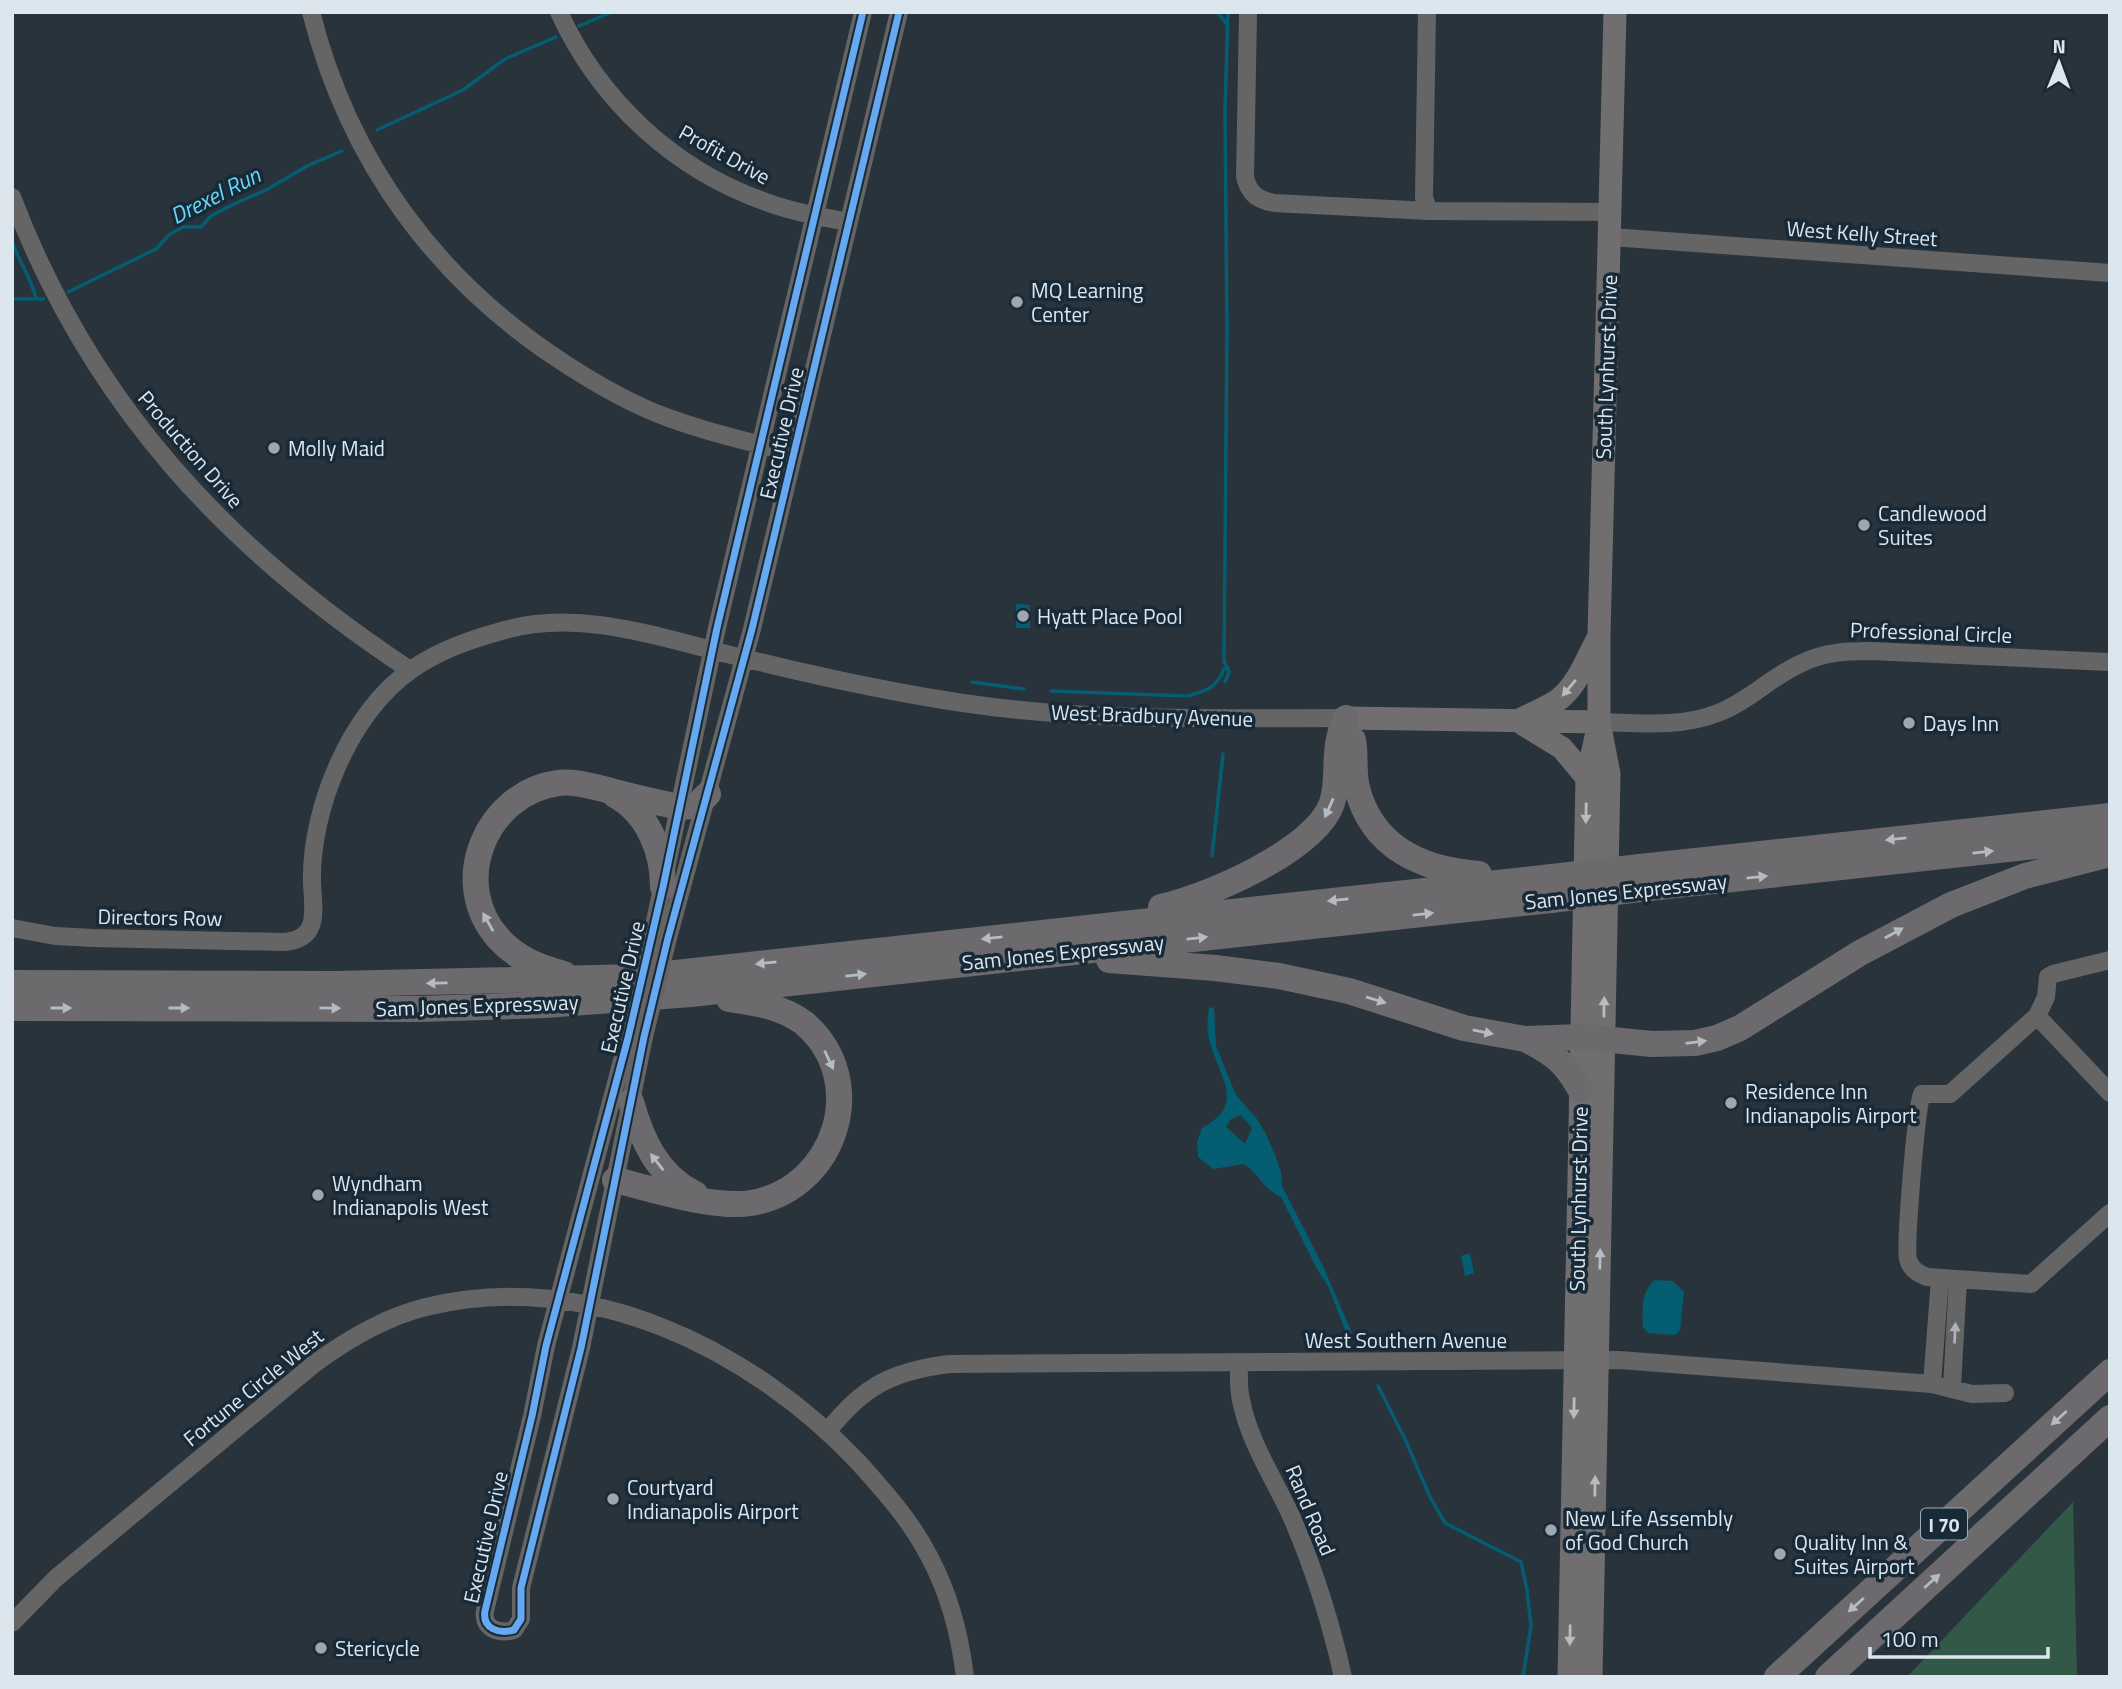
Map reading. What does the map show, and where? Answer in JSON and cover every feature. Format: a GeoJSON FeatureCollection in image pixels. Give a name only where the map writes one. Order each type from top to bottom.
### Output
{"type":"FeatureCollection","features":[{"type":"Feature","properties":{"kind":"highway"},"geometry":{"type":"LineString","coordinates":[[1346,718],[1354,743],[1356,783],[1365,810],[1384,836],[1401,851],[1420,862],[1452,871],[1552,888]]}},
{"type":"Feature","properties":{"kind":"highway"},"geometry":{"type":"LineString","coordinates":[[1060,931],[1198,896],[1257,869],[1311,833],[1326,816],[1333,802],[1338,740],[1346,718]]}},
{"type":"Feature","properties":{"kind":"highway"},"geometry":{"type":"LineString","coordinates":[[579,978],[527,961],[497,937],[485,919],[476,888],[476,860],[482,840],[493,821],[504,808],[524,794],[563,783],[579,784],[679,807],[696,806],[708,793]]}},
{"type":"Feature","properties":{"kind":"highway"},"geometry":{"type":"LineString","coordinates":[[608,791],[630,806],[651,832],[661,861],[663,887]]}},
{"type":"Feature","properties":{"kind":"highway","name":"Sam Jones Expressway"},"geometry":{"type":"LineString","coordinates":[[12,1008],[421,1009],[545,1005],[691,994],[1031,956],[2110,816]]}},
{"type":"Feature","properties":{"kind":"highway","name":"Sam Jones Expressway"},"geometry":{"type":"LineString","coordinates":[[1640,878],[2110,838]]}},
{"type":"Feature","properties":{"kind":"highway"},"geometry":{"type":"LineString","coordinates":[[1031,956],[1186,965],[1279,976],[1349,991],[1464,1028],[1525,1040],[1593,1038],[1651,1044],[1695,1043],[1717,1038],[1752,1021],[1880,941],[1951,905],[2042,871],[2110,854]]}},
{"type":"Feature","properties":{"kind":"highway","name":"Sam Jones Expressway"},"geometry":{"type":"LineString","coordinates":[[12,983],[336,984],[639,977],[1060,931],[1552,888]]}},
{"type":"Feature","properties":{"kind":"highway"},"geometry":{"type":"LineString","coordinates":[[12,964],[336,984]]}},
{"type":"Feature","properties":{"kind":"highway"},"geometry":{"type":"LineString","coordinates":[[603,1180],[709,1201],[753,1203],[775,1196],[806,1177],[826,1152],[835,1132],[839,1110],[838,1087],[832,1065],[821,1043],[806,1025],[792,1015],[761,1004],[691,994]]}},
{"type":"Feature","properties":{"kind":"highway"},"geometry":{"type":"LineString","coordinates":[[1525,1040],[1556,1056],[1568,1068],[1580,1089]]}},
{"type":"Feature","properties":{"kind":"highway"},"geometry":{"type":"LineString","coordinates":[[631,1102],[641,1136],[658,1164],[681,1186],[709,1201]]}},
{"type":"Feature","properties":{"kind":"highway","name":"I 70"},"geometry":{"type":"LineString","coordinates":[[1777,1677],[2110,1372]]}},
{"type":"Feature","properties":{"kind":"highway","name":"I 70"},"geometry":{"type":"LineString","coordinates":[[1828,1677],[2085,1439],[2110,1420]]}},
{"type":"Feature","properties":{"kind":"main road","name":"South Lynhurst Drive"},"geometry":{"type":"LineString","coordinates":[[1591,1677],[1580,1089],[1593,1038],[1609,774],[1599,722],[1599,635],[1615,12]]}},
{"type":"Feature","properties":{"kind":"main road"},"geometry":{"type":"LineString","coordinates":[[1518,721],[1566,693],[1581,672],[1599,635]]}},
{"type":"Feature","properties":{"kind":"main road","name":"West Bradbury Avenue"},"geometry":{"type":"LineString","coordinates":[[1346,718],[1599,722]]}},
{"type":"Feature","properties":{"kind":"main road"},"geometry":{"type":"LineString","coordinates":[[1518,721],[1562,748],[1587,778]]}},
{"type":"Feature","properties":{"kind":"main road","name":"South Lynhurst Drive"},"geometry":{"type":"LineString","coordinates":[[1569,1677],[1587,1361],[1593,1038],[1587,778],[1599,722]]}},
{"type":"Feature","properties":{"kind":"street"},"geometry":{"type":"LineString","coordinates":[[311,12],[337,94],[369,159],[401,210],[431,248],[499,317],[589,379],[634,403],[666,417],[760,445],[794,452]]}},
{"type":"Feature","properties":{"kind":"street","name":"Profit Drive"},"geometry":{"type":"LineString","coordinates":[[559,12],[580,53],[598,80],[625,111],[661,144],[692,166],[741,193],[815,216],[849,222]]}},
{"type":"Feature","properties":{"kind":"street","name":"Executive Drive"},"geometry":{"type":"LineString","coordinates":[[660,939],[663,887],[712,650],[863,12]]}},
{"type":"Feature","properties":{"kind":"street","name":"Executive Drive"},"geometry":{"type":"LineString","coordinates":[[636,1038],[631,1102],[603,1180],[573,1303],[521,1588],[521,1619],[514,1630],[500,1632],[489,1627],[484,1615],[573,1303],[603,1180],[636,1038],[660,939],[708,793],[745,658],[899,12]]}},
{"type":"Feature","properties":{"kind":"street"},"geometry":{"type":"LineString","coordinates":[[1248,12],[1245,177],[1255,196],[1274,203],[1429,211],[1611,212]]}},
{"type":"Feature","properties":{"kind":"street"},"geometry":{"type":"LineString","coordinates":[[1427,12],[1424,198],[1429,211]]}},
{"type":"Feature","properties":{"kind":"street","name":"Production Drive"},"geometry":{"type":"LineString","coordinates":[[12,197],[37,258],[74,330],[114,393],[154,447],[206,504],[288,580],[357,635],[410,670]]}},
{"type":"Feature","properties":{"kind":"street","name":"West Kelly Street"},"geometry":{"type":"LineString","coordinates":[[1611,237],[2110,274]]}},
{"type":"Feature","properties":{"kind":"street"},"geometry":{"type":"LineString","coordinates":[[410,670],[479,637],[542,623],[578,622],[606,626],[712,650]]}},
{"type":"Feature","properties":{"kind":"street","name":"West Bradbury Avenue"},"geometry":{"type":"LineString","coordinates":[[712,650],[890,691],[1007,709],[1126,717],[1346,718]]}},
{"type":"Feature","properties":{"kind":"street","name":"Professional Circle"},"geometry":{"type":"LineString","coordinates":[[1599,722],[1666,723],[1705,718],[1737,704],[1801,663],[1840,652],[1871,651],[2110,662]]}},
{"type":"Feature","properties":{"kind":"street","name":"Directors Row"},"geometry":{"type":"LineString","coordinates":[[12,928],[55,936],[284,942],[292,941],[305,933],[314,916],[314,845],[328,786],[359,728],[393,686],[410,670]]}},
{"type":"Feature","properties":{"kind":"street"},"geometry":{"type":"LineString","coordinates":[[2110,960],[2048,977],[2046,997],[2036,1016],[1950,1094],[1922,1094],[1907,1255],[1917,1273],[1927,1277],[2031,1284],[2110,1213]]}},
{"type":"Feature","properties":{"kind":"street"},"geometry":{"type":"LineString","coordinates":[[2036,1016],[2110,1093]]}},
{"type":"Feature","properties":{"kind":"street"},"geometry":{"type":"LineString","coordinates":[[1932,1384],[1949,1279]]}},
{"type":"Feature","properties":{"kind":"street"},"geometry":{"type":"LineString","coordinates":[[1949,1279],[1952,1387]]}},
{"type":"Feature","properties":{"kind":"street","name":"Fortune Circle West"},"geometry":{"type":"LineString","coordinates":[[12,1623],[56,1578],[314,1364],[343,1343],[393,1318],[436,1305],[486,1299],[573,1303],[651,1323],[714,1350],[769,1385],[828,1431],[884,1490],[923,1544],[950,1606],[959,1638],[965,1677]]}},
{"type":"Feature","properties":{"kind":"street","name":"West Southern Avenue"},"geometry":{"type":"LineString","coordinates":[[828,1431],[848,1407],[869,1389],[899,1374],[926,1366],[953,1364],[1587,1361],[1690,1364],[1752,1372],[1932,1384],[1972,1394],[2005,1393]]}},
{"type":"Feature","properties":{"kind":"street","name":"Rand Road"},"geometry":{"type":"LineString","coordinates":[[1239,1363],[1239,1392],[1245,1415],[1310,1565],[1343,1677]]}},
{"type":"Feature","properties":{"kind":"green space"},"geometry":{"type":"Polygon","coordinates":[[[2073,1502],[2077,1677],[1907,1677],[2073,1502]]]}},
{"type":"Feature","properties":{"kind":"water","name":"Hyatt Place Pool"},"geometry":{"type":"Polygon","coordinates":[[[1016,604],[1030,605],[1030,628],[1016,628],[1016,604]]]}},
{"type":"Feature","properties":{"kind":"water"},"geometry":{"type":"Polygon","coordinates":[[[1209,1007],[1214,1008],[1216,1046],[1236,1095],[1266,1134],[1281,1172],[1282,1186],[1324,1268],[1355,1340],[1349,1337],[1344,1328],[1329,1288],[1281,1197],[1269,1190],[1244,1164],[1213,1169],[1198,1157],[1197,1142],[1202,1128],[1216,1119],[1224,1109],[1227,1099],[1223,1077],[1208,1035],[1209,1007]],[[1241,1115],[1231,1119],[1226,1127],[1245,1144],[1252,1128],[1241,1115]]]}},
{"type":"Feature","properties":{"kind":"water"},"geometry":{"type":"Polygon","coordinates":[[[1470,1253],[1474,1273],[1465,1276],[1461,1256],[1470,1253]]]}},
{"type":"Feature","properties":{"kind":"water"},"geometry":{"type":"Polygon","coordinates":[[[1655,1280],[1673,1281],[1684,1292],[1680,1330],[1675,1335],[1648,1333],[1643,1327],[1645,1295],[1655,1280]]]}},
{"type":"Feature","properties":{"kind":"waterway","name":"Drexel Run"},"geometry":{"type":"LineString","coordinates":[[579,26],[612,12]]}},
{"type":"Feature","properties":{"kind":"waterway"},"geometry":{"type":"LineString","coordinates":[[1217,12],[1227,24]]}},
{"type":"Feature","properties":{"kind":"waterway"},"geometry":{"type":"LineString","coordinates":[[1225,682],[1229,672],[1224,661],[1227,331],[1225,110],[1228,12]]}},
{"type":"Feature","properties":{"kind":"waterway","name":"Drexel Run"},"geometry":{"type":"LineString","coordinates":[[377,130],[463,90],[505,59],[556,37]]}},
{"type":"Feature","properties":{"kind":"waterway","name":"Drexel Run"},"geometry":{"type":"LineString","coordinates":[[68,292],[156,249],[169,235],[183,227],[201,227],[211,216],[266,190],[307,166],[342,151]]}},
{"type":"Feature","properties":{"kind":"waterway"},"geometry":{"type":"LineString","coordinates":[[12,241],[36,299]]}},
{"type":"Feature","properties":{"kind":"waterway","name":"Drexel Run"},"geometry":{"type":"LineString","coordinates":[[12,299],[44,299]]}},
{"type":"Feature","properties":{"kind":"waterway"},"geometry":{"type":"LineString","coordinates":[[1051,691],[1188,696],[1210,688],[1218,681],[1224,669],[1228,668]]}},
{"type":"Feature","properties":{"kind":"waterway"},"geometry":{"type":"LineString","coordinates":[[972,682],[1024,689]]}},
{"type":"Feature","properties":{"kind":"waterway"},"geometry":{"type":"LineString","coordinates":[[1212,856],[1223,754]]}},
{"type":"Feature","properties":{"kind":"waterway"},"geometry":{"type":"LineString","coordinates":[[1378,1386],[1445,1523],[1521,1562],[1531,1626],[1523,1677]]}},
{"type":"Feature","properties":{"kind":"cycle path"},"geometry":{"type":"LineString","coordinates":[[863,12],[717,628],[663,887],[628,1038],[546,1346],[485,1611],[486,1622],[497,1630],[514,1630],[521,1619],[521,1588],[581,1348],[644,1037],[668,938],[752,629],[899,12]]}},
{"type":"Feature","properties":{"kind":"place","name":"MQ Learning Center"},"geometry":{"type":"Point","coordinates":[1017,302]}},
{"type":"Feature","properties":{"kind":"place","name":"Molly Maid"},"geometry":{"type":"Point","coordinates":[274,448]}},
{"type":"Feature","properties":{"kind":"place","name":"Candlewood Suites"},"geometry":{"type":"Point","coordinates":[1864,525]}},
{"type":"Feature","properties":{"kind":"place","name":"Hyatt Place Pool"},"geometry":{"type":"Point","coordinates":[1023,616]}},
{"type":"Feature","properties":{"kind":"place","name":"Days Inn"},"geometry":{"type":"Point","coordinates":[1909,723]}},
{"type":"Feature","properties":{"kind":"place","name":"Residence Inn Indianapolis Airport"},"geometry":{"type":"Point","coordinates":[1731,1103]}},
{"type":"Feature","properties":{"kind":"place","name":"Wyndham Indianapolis West"},"geometry":{"type":"Point","coordinates":[318,1195]}},
{"type":"Feature","properties":{"kind":"place","name":"Courtyard Indianapolis Airport"},"geometry":{"type":"Point","coordinates":[613,1499]}},
{"type":"Feature","properties":{"kind":"place","name":"New Life Assembly of God Church"},"geometry":{"type":"Point","coordinates":[1551,1530]}},
{"type":"Feature","properties":{"kind":"place","name":"Quality Inn & Suites Airport"},"geometry":{"type":"Point","coordinates":[1780,1554]}},
{"type":"Feature","properties":{"kind":"place","name":"Stericycle"},"geometry":{"type":"Point","coordinates":[321,1648]}}]}
